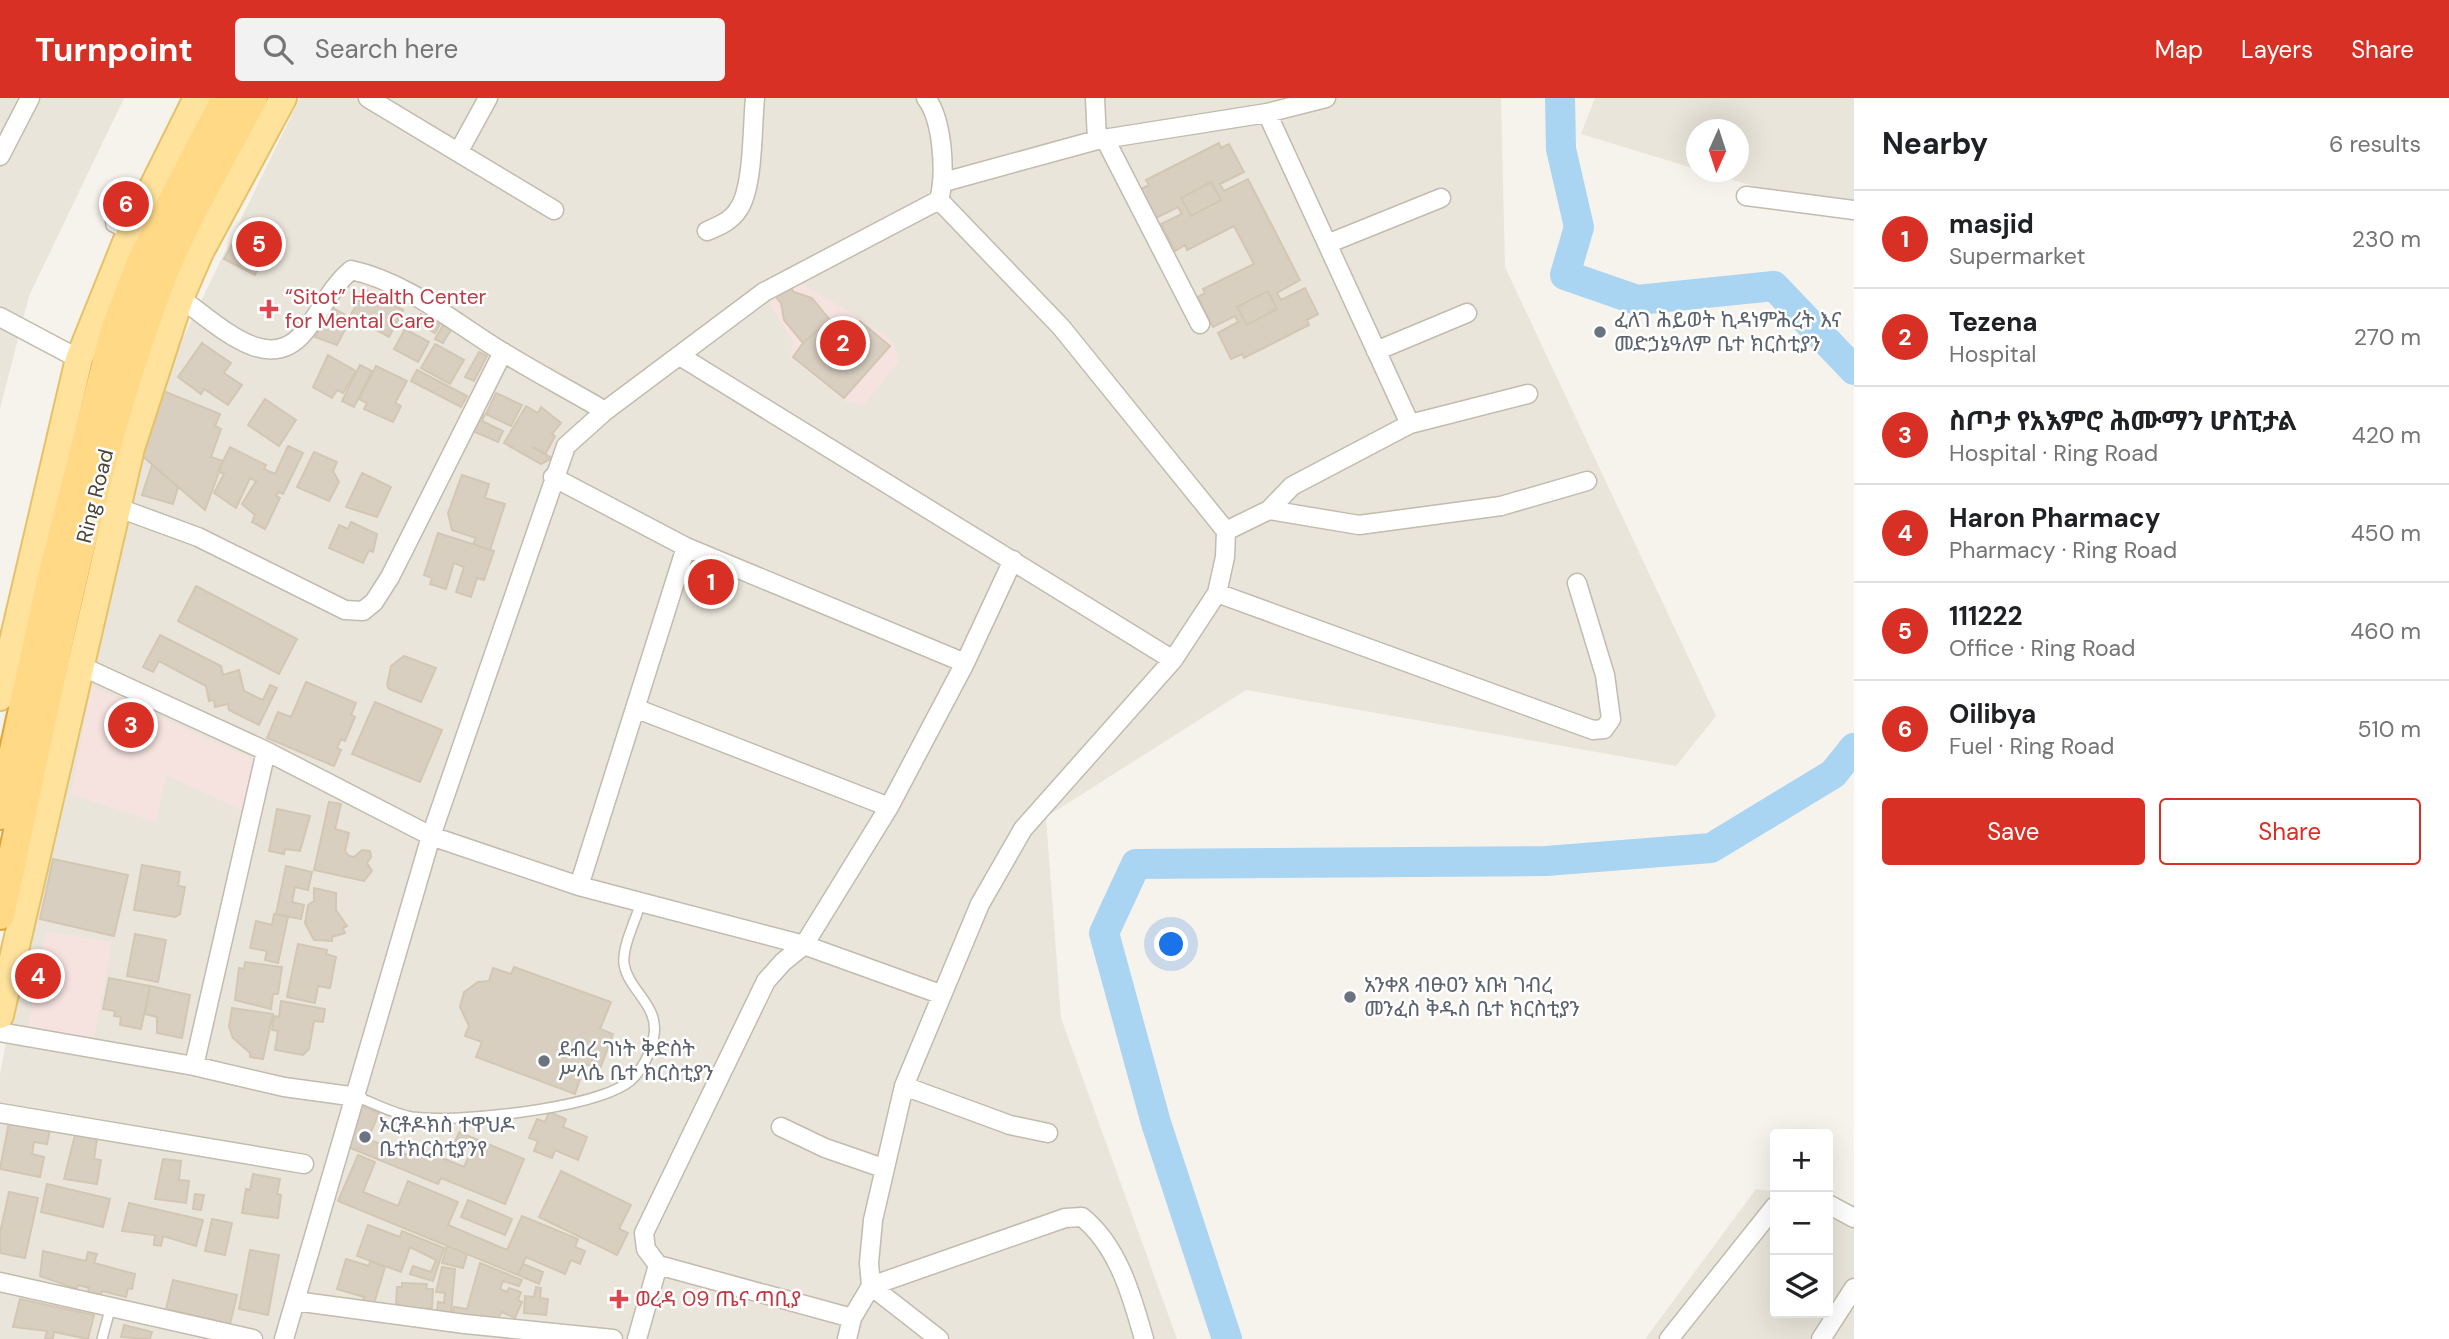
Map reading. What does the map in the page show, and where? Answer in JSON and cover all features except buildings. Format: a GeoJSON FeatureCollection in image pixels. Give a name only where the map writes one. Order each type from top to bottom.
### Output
{"type":"FeatureCollection","features":[{"type":"Feature","properties":{"kind":"highway","name":"Ring Road"},"geometry":{"type":"LineString","coordinates":[[0,815],[51,581],[115,330],[144,256],[226,98]]}},
{"type":"Feature","properties":{"kind":"highway","name":"Ring Road"},"geometry":{"type":"LineString","coordinates":[[0,915],[91,504],[126,378],[156,290],[179,239],[253,98]]}},
{"type":"Feature","properties":{"kind":"main road"},"geometry":{"type":"LineString","coordinates":[[0,697],[6,640],[79,359],[144,203],[197,98]]}},
{"type":"Feature","properties":{"kind":"main road"},"geometry":{"type":"LineString","coordinates":[[0,1014],[131,448],[180,298],[200,252],[283,98]]}},
{"type":"Feature","properties":{"kind":"street"},"geometry":{"type":"LineString","coordinates":[[0,156],[30,98]]}},
{"type":"Feature","properties":{"kind":"street"},"geometry":{"type":"LineString","coordinates":[[368,98],[554,210]]}},
{"type":"Feature","properties":{"kind":"street"},"geometry":{"type":"LineString","coordinates":[[459,151],[488,98]]}},
{"type":"Feature","properties":{"kind":"street"},"geometry":{"type":"LineString","coordinates":[[707,231],[724,224],[739,210],[747,184],[755,98]]}},
{"type":"Feature","properties":{"kind":"street"},"geometry":{"type":"LineString","coordinates":[[926,98],[933,106],[944,182],[939,200]]}},
{"type":"Feature","properties":{"kind":"street"},"geometry":{"type":"LineString","coordinates":[[1096,98],[1101,140],[1200,324]]}},
{"type":"Feature","properties":{"kind":"street"},"geometry":{"type":"LineString","coordinates":[[944,182],[1101,140],[1267,113],[1326,98]]}},
{"type":"Feature","properties":{"kind":"street"},"geometry":{"type":"LineString","coordinates":[[1267,113],[1410,424]]}},
{"type":"Feature","properties":{"kind":"street"},"geometry":{"type":"LineString","coordinates":[[1746,196],[1854,211]]}},
{"type":"Feature","properties":{"kind":"street"},"geometry":{"type":"LineString","coordinates":[[1327,244],[1441,198]]}},
{"type":"Feature","properties":{"kind":"street"},"geometry":{"type":"LineString","coordinates":[[284,1339],[334,1165],[357,1097],[431,836],[553,477],[566,446],[605,411],[764,292],[916,209],[939,200]]}},
{"type":"Feature","properties":{"kind":"street"},"geometry":{"type":"LineString","coordinates":[[847,1339],[852,1318],[871,1286],[869,1263],[873,1220],[904,1086],[980,904],[1023,829],[1173,660],[1217,593],[1226,557],[1226,531],[1061,327],[939,200]]}},
{"type":"Feature","properties":{"kind":"street"},"geometry":{"type":"LineString","coordinates":[[180,298],[253,348],[274,352],[291,346],[306,331],[337,282],[351,270],[370,274],[402,289],[605,411]]}},
{"type":"Feature","properties":{"kind":"street"},"geometry":{"type":"LineString","coordinates":[[1376,351],[1467,313]]}},
{"type":"Feature","properties":{"kind":"street"},"geometry":{"type":"LineString","coordinates":[[0,317],[79,359]]}},
{"type":"Feature","properties":{"kind":"street"},"geometry":{"type":"LineString","coordinates":[[116,507],[198,537],[345,610],[363,611],[374,602],[390,577],[503,352]]}},
{"type":"Feature","properties":{"kind":"street"},"geometry":{"type":"LineString","coordinates":[[680,356],[1173,660]]}},
{"type":"Feature","properties":{"kind":"street"},"geometry":{"type":"LineString","coordinates":[[1226,531],[1269,510],[1292,486],[1410,424],[1528,394]]}},
{"type":"Feature","properties":{"kind":"street"},"geometry":{"type":"LineString","coordinates":[[553,477],[686,547],[965,663]]}},
{"type":"Feature","properties":{"kind":"street"},"geometry":{"type":"LineString","coordinates":[[1269,510],[1359,525],[1501,506],[1587,481]]}},
{"type":"Feature","properties":{"kind":"street"},"geometry":{"type":"LineString","coordinates":[[579,886],[686,547]]}},
{"type":"Feature","properties":{"kind":"street"},"geometry":{"type":"LineString","coordinates":[[852,1318],[658,1265],[646,1249],[644,1233],[766,981],[783,962],[804,945],[889,807],[965,663],[1013,560]]}},
{"type":"Feature","properties":{"kind":"street"},"geometry":{"type":"LineString","coordinates":[[1217,593],[1593,730],[1604,729],[1611,719],[1605,675],[1577,583]]}},
{"type":"Feature","properties":{"kind":"street"},"geometry":{"type":"LineString","coordinates":[[79,665],[266,751],[431,836],[579,886],[804,945],[940,995]]}},
{"type":"Feature","properties":{"kind":"street"},"geometry":{"type":"LineString","coordinates":[[635,708],[889,807]]}},
{"type":"Feature","properties":{"kind":"street"},"geometry":{"type":"LineString","coordinates":[[194,1066],[266,751]]}},
{"type":"Feature","properties":{"kind":"street"},"geometry":{"type":"LineString","coordinates":[[0,1032],[194,1066],[284,1087],[357,1097]]}},
{"type":"Feature","properties":{"kind":"street"},"geometry":{"type":"LineString","coordinates":[[904,1086],[1010,1125],[1048,1133]]}},
{"type":"Feature","properties":{"kind":"street"},"geometry":{"type":"LineString","coordinates":[[0,1113],[304,1164]]}},
{"type":"Feature","properties":{"kind":"street"},"geometry":{"type":"LineString","coordinates":[[781,1127],[825,1148],[883,1168]]}},
{"type":"Feature","properties":{"kind":"street"},"geometry":{"type":"LineString","coordinates":[[1833,1207],[1854,1218]]}},
{"type":"Feature","properties":{"kind":"street"},"geometry":{"type":"LineString","coordinates":[[1669,1339],[1770,1212]]}},
{"type":"Feature","properties":{"kind":"street"},"geometry":{"type":"LineString","coordinates":[[871,1286],[1065,1218],[1082,1217],[1101,1232],[1120,1270],[1144,1339]]}},
{"type":"Feature","properties":{"kind":"street"},"geometry":{"type":"LineString","coordinates":[[637,1339],[658,1265]]}},
{"type":"Feature","properties":{"kind":"street"},"geometry":{"type":"LineString","coordinates":[[0,1282],[253,1339]]}},
{"type":"Feature","properties":{"kind":"street"},"geometry":{"type":"LineString","coordinates":[[871,1286],[939,1339]]}},
{"type":"Feature","properties":{"kind":"street"},"geometry":{"type":"LineString","coordinates":[[1821,1339],[1854,1288]]}},
{"type":"Feature","properties":{"kind":"street"},"geometry":{"type":"LineString","coordinates":[[295,1301],[465,1324],[613,1339]]}},
{"type":"Feature","properties":{"kind":"lane"},"geometry":{"type":"LineString","coordinates":[[357,1097],[411,1117],[468,1116],[588,1100],[627,1084],[648,1057],[654,1033],[653,1016],[643,996],[629,980],[624,961],[641,902]]}},
{"type":"Feature","properties":{"kind":"lane"},"geometry":{"type":"LineString","coordinates":[[102,1339],[111,1306]]}},
{"type":"Feature","properties":{"kind":"shaded area"},"geometry":{"type":"Polygon","coordinates":[[[0,98],[124,98],[29,296],[0,409],[0,98]]]}},
{"type":"Feature","properties":{"kind":"shaded area"},"geometry":{"type":"Polygon","coordinates":[[[300,98],[1501,98],[1505,267],[1716,716],[1676,766],[1246,690],[1046,817],[1061,1018],[1177,1339],[0,1339],[0,1074],[118,471],[300,98]]]}},
{"type":"Feature","properties":{"kind":"shaded area"},"geometry":{"type":"Polygon","coordinates":[[[1595,98],[1854,98],[1854,216],[1740,182],[1749,182],[1749,119],[1686,119],[1686,166],[1581,134],[1595,98]]]}},
{"type":"Feature","properties":{"kind":"shaded area"},"geometry":{"type":"Polygon","coordinates":[[[795,279],[871,325],[894,344],[898,362],[864,405],[844,401],[790,357],[793,341],[765,296],[795,279]]]}},
{"type":"Feature","properties":{"kind":"shaded area"},"geometry":{"type":"Polygon","coordinates":[[[92,686],[263,764],[252,815],[166,775],[156,822],[71,794],[92,686]]]}},
{"type":"Feature","properties":{"kind":"shaded area"},"geometry":{"type":"Polygon","coordinates":[[[46,931],[112,942],[94,1038],[28,1026],[46,931]]]}},
{"type":"Feature","properties":{"kind":"shaded area"},"geometry":{"type":"Polygon","coordinates":[[[1756,1189],[1770,1191],[1770,1318],[1833,1318],[1833,1202],[1854,1205],[1854,1339],[1645,1339],[1756,1189]]]}},
{"type":"Feature","properties":{"kind":"waterway"},"geometry":{"type":"LineString","coordinates":[[1560,98],[1561,149],[1579,227],[1565,275],[1637,300],[1774,286],[1854,370]]}},
{"type":"Feature","properties":{"kind":"waterway"},"geometry":{"type":"LineString","coordinates":[[1227,1339],[1156,1123],[1104,933],[1136,864],[1546,861],[1711,848],[1833,774],[1854,748]]}},
{"type":"Feature","properties":{"kind":"place","name":"Oilibya"},"geometry":{"type":"Point","coordinates":[126,204]}},
{"type":"Feature","properties":{"kind":"place","name":"111222"},"geometry":{"type":"Point","coordinates":[259,244]}},
{"type":"Feature","properties":{"kind":"place","name":"“Sitot” Health Center for Mental Care"},"geometry":{"type":"Point","coordinates":[269,309]}},
{"type":"Feature","properties":{"kind":"place","name":"ፈለገ ሕይወት ኪዳነምሕረት እና መድኃኔዓለም ቤተ ክርስቲያን"},"geometry":{"type":"Point","coordinates":[1600,332]}},
{"type":"Feature","properties":{"kind":"place","name":"Tezena"},"geometry":{"type":"Point","coordinates":[843,343]}},
{"type":"Feature","properties":{"kind":"place","name":"masjid"},"geometry":{"type":"Point","coordinates":[711,582]}},
{"type":"Feature","properties":{"kind":"place","name":"ስጦታ የአእምሮ ሕሙማን ሆስፒታል"},"geometry":{"type":"Point","coordinates":[131,725]}},
{"type":"Feature","properties":{"kind":"place","name":"Haron Pharmacy"},"geometry":{"type":"Point","coordinates":[38,976]}},
{"type":"Feature","properties":{"kind":"place","name":"አንቀጸ ብፁዐን አቡነ ገብረ መንፈስ ቅዱስ ቤተ ክርስቲያን"},"geometry":{"type":"Point","coordinates":[1350,997]}},
{"type":"Feature","properties":{"kind":"place","name":"ደብረ ገነት ቅድስት ሥላሴ ቤተ ክርስቲያን"},"geometry":{"type":"Point","coordinates":[544,1061]}},
{"type":"Feature","properties":{"kind":"place","name":"ኦርቶዶክስ ተዋህዶ ቤተክርስቲያንየ"},"geometry":{"type":"Point","coordinates":[365,1137]}},
{"type":"Feature","properties":{"kind":"place","name":"ወረዳ 09 ጤና ጣቢያ"},"geometry":{"type":"Point","coordinates":[619,1299]}}]}
